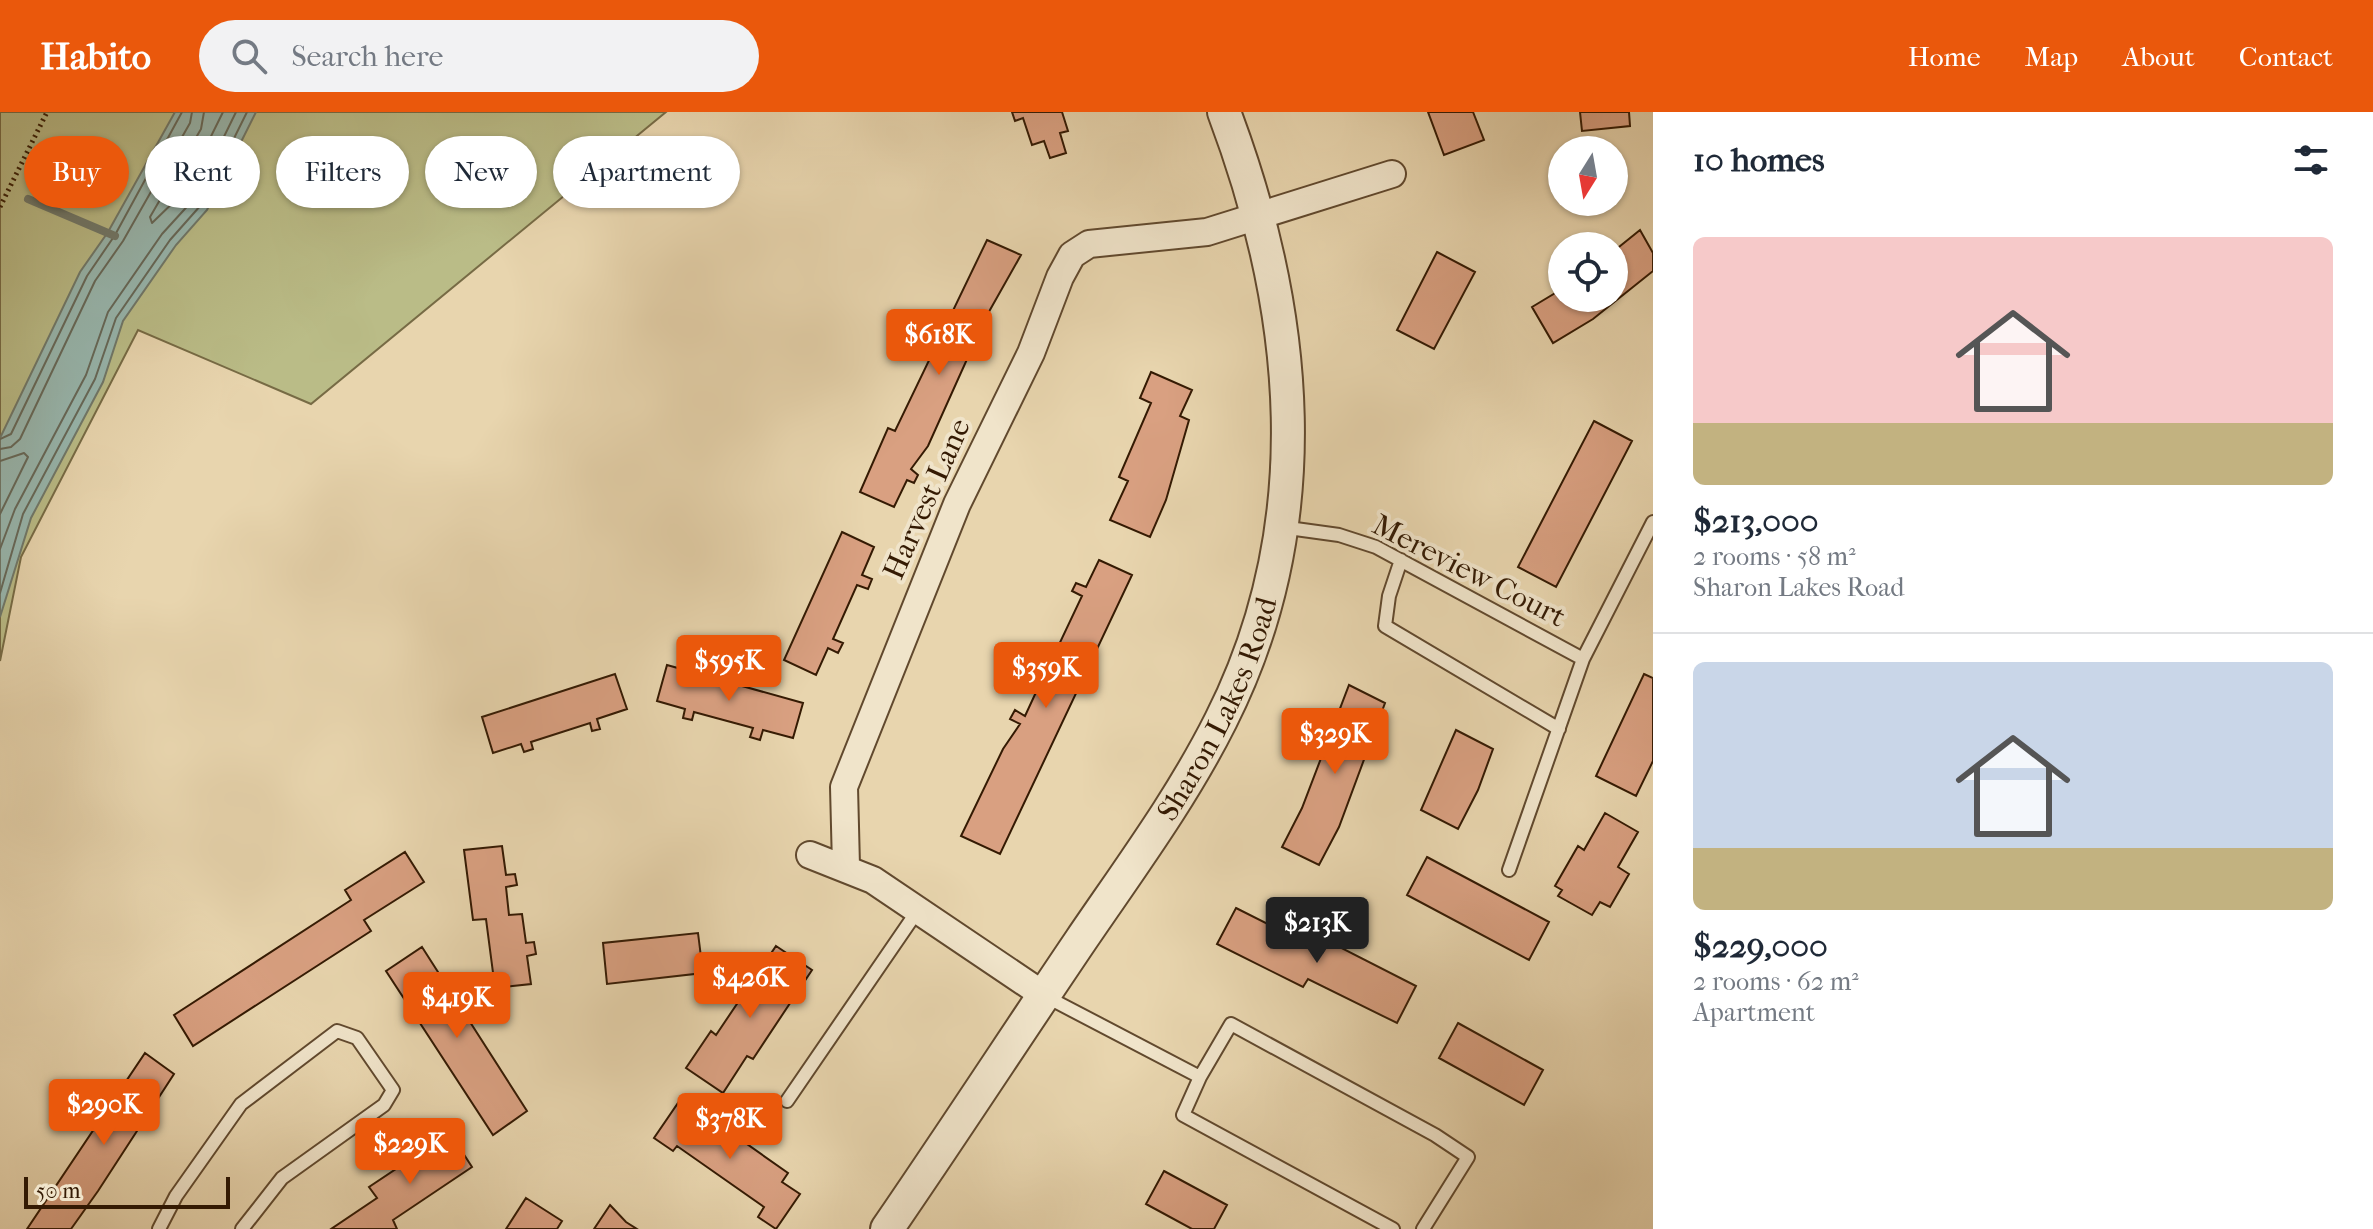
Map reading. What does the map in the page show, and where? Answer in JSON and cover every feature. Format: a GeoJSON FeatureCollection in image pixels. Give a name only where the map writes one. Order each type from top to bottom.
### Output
{"type":"FeatureCollection","features":[{"type":"Feature","properties":{"kind":"street","name":"Sharon Lakes Road"},"geometry":{"type":"LineString","coordinates":[[887,1229],[1185,786],[1221,720],[1262,617],[1281,527],[1290,427],[1286,358],[1271,262],[1259,215],[1224,112]]}},
{"type":"Feature","properties":{"kind":"street","name":"Harvest Lane"},"geometry":{"type":"LineString","coordinates":[[846,866],[844,787],[920,589],[957,504],[1031,353],[1072,255],[1089,244],[1207,232],[1392,174]]}},
{"type":"Feature","properties":{"kind":"street"},"geometry":{"type":"LineString","coordinates":[[810,855],[846,866],[918,910],[1045,996]]}},
{"type":"Feature","properties":{"kind":"lane","name":"Mereview Court"},"geometry":{"type":"LineString","coordinates":[[1509,870],[1583,659],[1653,522]]}},
{"type":"Feature","properties":{"kind":"lane","name":"Mereview Court"},"geometry":{"type":"LineString","coordinates":[[1281,527],[1339,535],[1376,547],[1583,659]]}},
{"type":"Feature","properties":{"kind":"lane"},"geometry":{"type":"LineString","coordinates":[[1401,560],[1385,626],[1559,729]]}},
{"type":"Feature","properties":{"kind":"lane"},"geometry":{"type":"LineString","coordinates":[[787,1101],[918,910]]}},
{"type":"Feature","properties":{"kind":"lane"},"geometry":{"type":"LineString","coordinates":[[1045,996],[1200,1077]]}},
{"type":"Feature","properties":{"kind":"lane"},"geometry":{"type":"LineString","coordinates":[[1393,1229],[1183,1115],[1200,1077],[1231,1024],[1435,1135],[1468,1157],[1423,1229]]}},
{"type":"Feature","properties":{"kind":"lane"},"geometry":{"type":"LineString","coordinates":[[159,1229],[176,1196],[241,1104],[337,1031],[357,1038],[393,1090],[384,1105],[282,1178],[242,1229]]}},
{"type":"Feature","properties":{"kind":"path"},"geometry":{"type":"LineString","coordinates":[[0,207],[47,112]]}},
{"type":"Feature","properties":{"kind":"green space"},"geometry":{"type":"Polygon","coordinates":[[[0,112],[666,112],[637,136],[553,136],[553,205],[311,404],[138,330],[21,557],[0,661],[0,112]]]}},
{"type":"Feature","properties":{"kind":"water"},"geometry":{"type":"Polygon","coordinates":[[[175,112],[256,112],[244,136],[162,136],[175,112]]]}},
{"type":"Feature","properties":{"kind":"water"},"geometry":{"type":"Polygon","coordinates":[[[145,166],[145,208],[208,208],[176,245],[123,321],[103,382],[31,518],[0,617],[0,438],[80,272],[121,208],[129,208],[129,194],[145,166]]]}},
{"type":"Feature","properties":{"kind":"building"},"geometry":{"type":"Polygon","coordinates":[[[1012,112],[1062,112],[1068,131],[1060,133],[1066,153],[1050,158],[1044,141],[1032,145],[1023,118],[1015,121],[1012,112]]]}},
{"type":"Feature","properties":{"kind":"building"},"geometry":{"type":"Polygon","coordinates":[[[1428,112],[1473,112],[1484,140],[1444,155],[1428,112]]]}},
{"type":"Feature","properties":{"kind":"building"},"geometry":{"type":"Polygon","coordinates":[[[1580,112],[1629,112],[1630,126],[1582,131],[1580,112]]]}},
{"type":"Feature","properties":{"kind":"building"},"geometry":{"type":"Polygon","coordinates":[[[1640,230],[1653,253],[1653,271],[1628,291],[1628,240],[1640,230]]]}},
{"type":"Feature","properties":{"kind":"building"},"geometry":{"type":"Polygon","coordinates":[[[987,240],[1021,255],[986,317],[928,446],[911,469],[918,475],[914,483],[907,480],[894,507],[860,492],[888,428],[895,431],[987,240]]]}},
{"type":"Feature","properties":{"kind":"building"},"geometry":{"type":"Polygon","coordinates":[[[1437,252],[1475,272],[1434,349],[1397,330],[1437,252]]]}},
{"type":"Feature","properties":{"kind":"building"},"geometry":{"type":"Polygon","coordinates":[[[1548,297],[1548,312],[1602,312],[1553,343],[1532,307],[1548,297]]]}},
{"type":"Feature","properties":{"kind":"building"},"geometry":{"type":"Polygon","coordinates":[[[1151,372],[1192,390],[1180,416],[1189,420],[1166,500],[1150,537],[1110,520],[1128,481],[1119,477],[1151,403],[1140,398],[1151,372]]]}},
{"type":"Feature","properties":{"kind":"building"},"geometry":{"type":"Polygon","coordinates":[[[1594,421],[1632,441],[1556,587],[1518,567],[1594,421]]]}},
{"type":"Feature","properties":{"kind":"building"},"geometry":{"type":"Polygon","coordinates":[[[842,532],[874,547],[862,575],[872,579],[868,589],[857,585],[833,639],[843,643],[838,653],[828,648],[816,675],[784,660],[842,532]]]}},
{"type":"Feature","properties":{"kind":"building"},"geometry":{"type":"Polygon","coordinates":[[[1099,560],[1132,575],[1000,854],[961,836],[1003,749],[1020,724],[1010,719],[1015,710],[1025,716],[1051,660],[1042,655],[1046,646],[1056,651],[1082,596],[1072,591],[1076,583],[1086,587],[1099,560]]]}},
{"type":"Feature","properties":{"kind":"building"},"geometry":{"type":"Polygon","coordinates":[[[667,665],[803,703],[793,738],[763,730],[760,740],[750,737],[753,728],[694,712],[692,720],[683,718],[685,709],[657,701],[667,665]]]}},
{"type":"Feature","properties":{"kind":"building"},"geometry":{"type":"Polygon","coordinates":[[[615,674],[627,709],[597,719],[600,729],[592,731],[590,723],[531,742],[533,749],[524,752],[521,744],[493,753],[482,717],[615,674]]]}},
{"type":"Feature","properties":{"kind":"building"},"geometry":{"type":"Polygon","coordinates":[[[1644,674],[1653,678],[1653,761],[1636,796],[1596,776],[1644,674]]]}},
{"type":"Feature","properties":{"kind":"building"},"geometry":{"type":"Polygon","coordinates":[[[1349,685],[1385,703],[1339,827],[1319,865],[1282,847],[1302,808],[1349,685]]]}},
{"type":"Feature","properties":{"kind":"building"},"geometry":{"type":"Polygon","coordinates":[[[1456,730],[1493,749],[1478,790],[1458,829],[1421,810],[1456,730]]]}},
{"type":"Feature","properties":{"kind":"building"},"geometry":{"type":"Polygon","coordinates":[[[1605,813],[1638,832],[1618,867],[1629,874],[1610,907],[1600,902],[1592,915],[1558,896],[1562,890],[1555,886],[1578,846],[1584,850],[1605,813]]]}},
{"type":"Feature","properties":{"kind":"building"},"geometry":{"type":"Polygon","coordinates":[[[502,846],[506,875],[515,874],[517,885],[506,887],[509,915],[522,914],[526,943],[534,942],[536,954],[527,956],[531,984],[495,988],[486,919],[473,920],[464,850],[502,846]]]}},
{"type":"Feature","properties":{"kind":"building"},"geometry":{"type":"Polygon","coordinates":[[[405,852],[424,882],[364,920],[371,931],[193,1046],[174,1015],[351,900],[345,890],[405,852]]]}},
{"type":"Feature","properties":{"kind":"building"},"geometry":{"type":"Polygon","coordinates":[[[1427,857],[1549,922],[1529,960],[1407,895],[1427,857]]]}},
{"type":"Feature","properties":{"kind":"building"},"geometry":{"type":"Polygon","coordinates":[[[1236,908],[1323,952],[1328,941],[1416,986],[1397,1023],[1308,979],[1303,987],[1217,944],[1236,908]]]}},
{"type":"Feature","properties":{"kind":"building"},"geometry":{"type":"Polygon","coordinates":[[[698,933],[703,973],[607,984],[603,943],[698,933]]]}},
{"type":"Feature","properties":{"kind":"building"},"geometry":{"type":"Polygon","coordinates":[[[776,946],[812,970],[753,1059],[747,1056],[723,1093],[686,1068],[711,1031],[716,1035],[776,946]]]}},
{"type":"Feature","properties":{"kind":"building"},"geometry":{"type":"Polygon","coordinates":[[[422,947],[527,1111],[493,1135],[386,971],[422,947]]]}},
{"type":"Feature","properties":{"kind":"building"},"geometry":{"type":"Polygon","coordinates":[[[1458,1023],[1543,1070],[1524,1105],[1439,1058],[1458,1023]]]}},
{"type":"Feature","properties":{"kind":"building"},"geometry":{"type":"Polygon","coordinates":[[[145,1053],[174,1074],[98,1191],[71,1229],[27,1229],[145,1053]]]}},
{"type":"Feature","properties":{"kind":"building"},"geometry":{"type":"Polygon","coordinates":[[[678,1103],[697,1117],[700,1111],[788,1173],[782,1182],[800,1194],[776,1229],[758,1217],[764,1207],[677,1146],[673,1151],[654,1138],[678,1103]]]}},
{"type":"Feature","properties":{"kind":"building"},"geometry":{"type":"Polygon","coordinates":[[[450,1133],[472,1167],[393,1220],[397,1229],[331,1229],[377,1198],[369,1187],[450,1133]]]}},
{"type":"Feature","properties":{"kind":"building"},"geometry":{"type":"Polygon","coordinates":[[[1164,1171],[1227,1205],[1214,1229],[1192,1229],[1146,1204],[1164,1171]]]}},
{"type":"Feature","properties":{"kind":"building"},"geometry":{"type":"Polygon","coordinates":[[[526,1198],[562,1221],[557,1229],[506,1229],[526,1198]]]}},
{"type":"Feature","properties":{"kind":"building"},"geometry":{"type":"Polygon","coordinates":[[[610,1205],[626,1222],[637,1229],[594,1229],[610,1205]]]}},
{"type":"Feature","properties":{"kind":"waterway"},"geometry":{"type":"LineString","coordinates":[[49,208],[115,236]]}}]}
